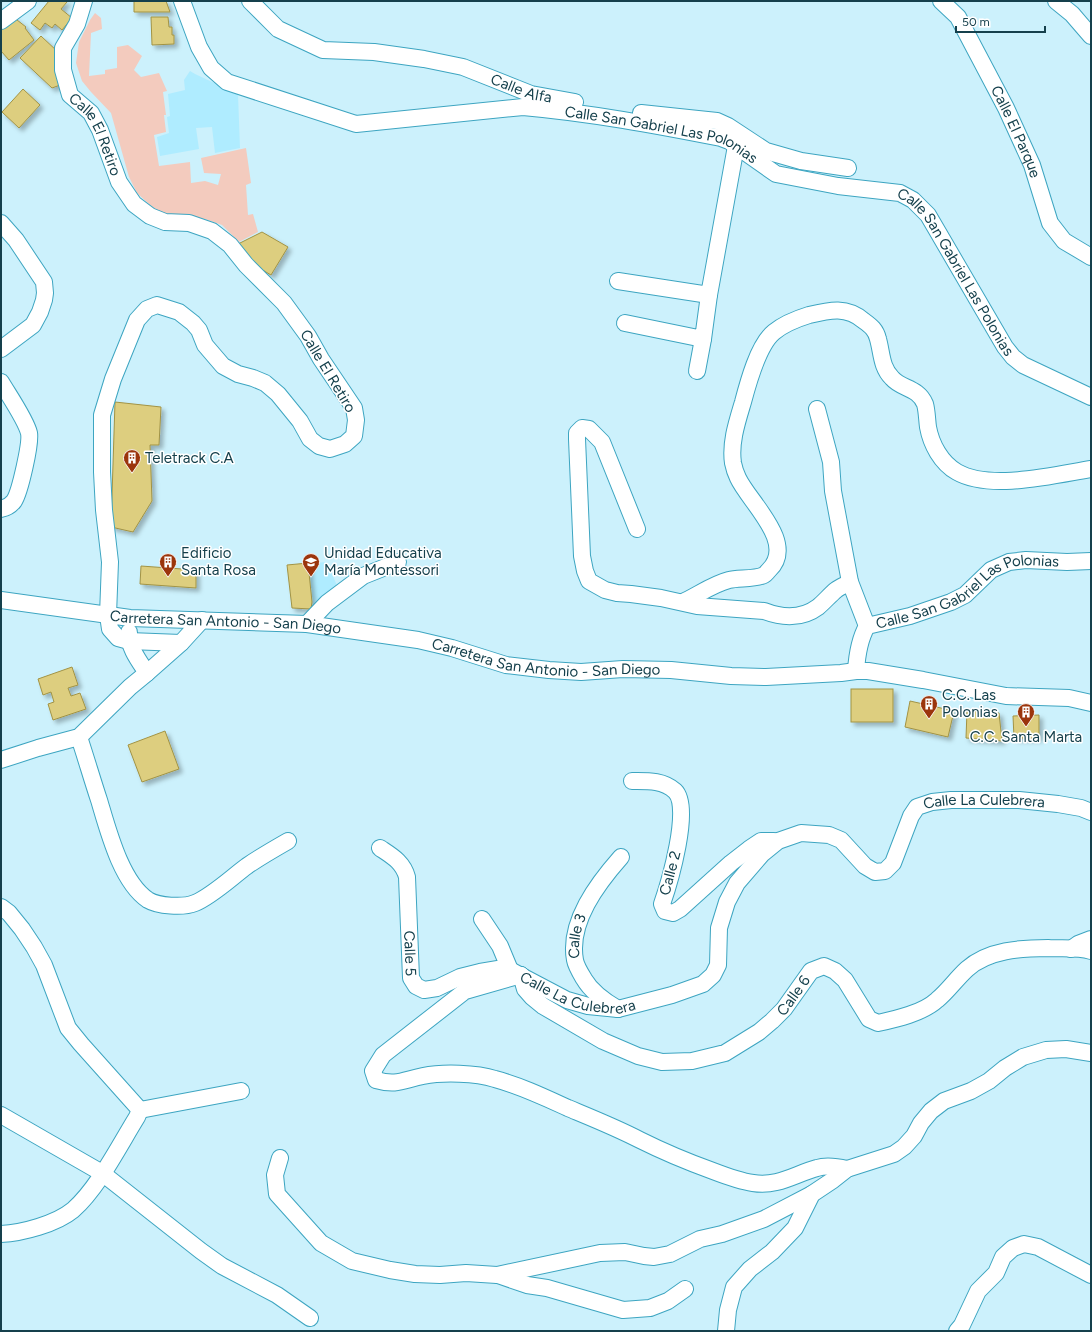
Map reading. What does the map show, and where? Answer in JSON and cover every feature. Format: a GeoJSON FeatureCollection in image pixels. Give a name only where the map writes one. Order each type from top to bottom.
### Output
{"type":"FeatureCollection","features":[{"type":"Feature","properties":{"kind":"street"},"geometry":{"type":"LineString","coordinates":[[1,21],[28,1]]}},
{"type":"Feature","properties":{"kind":"street","name":"Calle El Retiro"},"geometry":{"type":"LineString","coordinates":[[84,1],[77,24],[63,48],[63,70],[70,95],[91,113],[100,130],[119,182],[134,204],[150,216],[166,222],[189,223],[212,231],[230,245],[246,265],[284,303],[308,336],[321,359],[354,408],[356,420],[354,436],[345,444],[330,449],[319,446],[310,438],[300,421],[278,394],[265,383],[238,374],[223,366],[205,345],[199,330],[194,323],[174,310],[157,305],[147,309],[137,320],[112,379],[102,415],[104,510],[110,562],[108,615],[110,629],[114,635],[118,638],[129,641]]}},
{"type":"Feature","properties":{"kind":"street","name":"Calle San Gabriel Las Polonias"},"geometry":{"type":"LineString","coordinates":[[182,1],[199,47],[211,68],[227,82],[356,124],[523,107],[646,123],[721,138],[729,141],[776,174],[838,186],[900,193],[913,200],[928,215],[1005,347],[1013,357],[1023,365],[1091,397]]}},
{"type":"Feature","properties":{"kind":"street","name":"Calle Alfa"},"geometry":{"type":"LineString","coordinates":[[250,1],[278,29],[323,50],[374,52],[424,58],[463,67],[532,94],[618,110],[717,121],[728,126],[766,151],[801,161],[848,168]]}},
{"type":"Feature","properties":{"kind":"street","name":"Calle El Parque"},"geometry":{"type":"LineString","coordinates":[[941,1],[958,17],[1006,108],[1032,165],[1050,223],[1064,241],[1091,257]]}},
{"type":"Feature","properties":{"kind":"street"},"geometry":{"type":"LineString","coordinates":[[1056,1],[1072,14],[1091,36]]}},
{"type":"Feature","properties":{"kind":"street"},"geometry":{"type":"LineString","coordinates":[[697,371],[736,146]]}},
{"type":"Feature","properties":{"kind":"street"},"geometry":{"type":"LineString","coordinates":[[1,224],[16,240],[44,282],[45,293],[40,312],[33,325],[1,349]]}},
{"type":"Feature","properties":{"kind":"street"},"geometry":{"type":"LineString","coordinates":[[618,281],[709,295]]}},
{"type":"Feature","properties":{"kind":"street"},"geometry":{"type":"LineString","coordinates":[[683,602],[728,580],[763,576],[774,566],[777,560],[776,540],[770,527],[737,478],[733,462],[732,444],[749,381],[758,356],[772,333],[788,322],[839,310],[850,311],[857,314],[875,330],[884,368],[893,380],[918,393],[923,400],[926,406],[930,438],[937,452],[949,466],[957,472],[976,478],[1000,481],[1046,477],[1091,469]]}},
{"type":"Feature","properties":{"kind":"street"},"geometry":{"type":"LineString","coordinates":[[625,323],[702,339]]}},
{"type":"Feature","properties":{"kind":"street"},"geometry":{"type":"LineString","coordinates":[[1,382],[25,423],[29,433],[29,444],[15,500],[7,507],[1,509]]}},
{"type":"Feature","properties":{"kind":"street"},"geometry":{"type":"LineString","coordinates":[[817,409],[831,462],[833,491],[850,582],[867,626]]}},
{"type":"Feature","properties":{"kind":"street"},"geometry":{"type":"LineString","coordinates":[[637,529],[602,442],[590,429],[582,428],[577,433],[581,548],[585,571],[589,581],[605,590],[617,593],[683,602],[696,606],[764,611],[773,615],[790,617],[804,614],[816,608],[837,590],[850,582]]}},
{"type":"Feature","properties":{"kind":"street","name":"Calle San Gabriel Las Polonias"},"geometry":{"type":"LineString","coordinates":[[856,671],[862,634],[867,626],[910,616],[951,602],[965,595],[991,570],[1008,562],[1026,560],[1067,562],[1091,561]]}},
{"type":"Feature","properties":{"kind":"street"},"geometry":{"type":"LineString","coordinates":[[307,624],[327,603],[363,576],[398,562]]}},
{"type":"Feature","properties":{"kind":"street","name":"Carretera San Antonio - San Diego"},"geometry":{"type":"LineString","coordinates":[[1,600],[130,618],[307,624],[418,640],[452,648],[506,665],[549,670],[581,672],[623,669],[671,670],[731,676],[766,677],[868,671],[1006,696],[1069,698],[1091,703]]}},
{"type":"Feature","properties":{"kind":"street"},"geometry":{"type":"LineString","coordinates":[[130,618],[129,641],[136,656],[147,673]]}},
{"type":"Feature","properties":{"kind":"street"},"geometry":{"type":"LineString","coordinates":[[1,760],[79,737],[130,686],[181,643],[202,620]]}},
{"type":"Feature","properties":{"kind":"street"},"geometry":{"type":"LineString","coordinates":[[129,641],[181,643]]}},
{"type":"Feature","properties":{"kind":"street"},"geometry":{"type":"LineString","coordinates":[[79,737],[111,840],[124,872],[134,886],[148,900],[179,906],[195,903],[288,840]]}},
{"type":"Feature","properties":{"kind":"street","name":"Calle 2"},"geometry":{"type":"LineString","coordinates":[[632,781],[653,781],[666,784],[677,792],[681,802],[678,849],[662,904],[665,911],[673,913],[680,909],[731,863],[761,841],[778,841]]}},
{"type":"Feature","properties":{"kind":"street","name":"Calle La Culebrera"},"geometry":{"type":"LineString","coordinates":[[847,1169],[834,1166],[818,1168],[786,1180],[772,1183],[754,1183],[732,1178],[662,1151],[608,1124],[518,1085],[493,1078],[448,1074],[424,1075],[398,1083],[387,1083],[376,1080],[373,1071],[383,1055],[465,991],[515,972],[567,1000],[588,1006],[618,1009],[672,995],[703,984],[713,975],[718,965],[719,928],[727,902],[737,883],[762,854],[778,841],[801,833],[829,835],[841,840],[865,866],[874,872],[885,871],[893,863],[911,816],[917,807],[932,802],[951,800],[1018,800],[1058,804],[1081,808],[1091,812]]}},
{"type":"Feature","properties":{"kind":"street","name":"Calle 5"},"geometry":{"type":"LineString","coordinates":[[380,848],[398,860],[405,870],[407,877],[411,978],[416,986],[424,990],[437,988],[460,977],[498,969],[515,972]]}},
{"type":"Feature","properties":{"kind":"street","name":"Calle 3"},"geometry":{"type":"LineString","coordinates":[[618,1009],[608,1003],[584,980],[575,961],[574,947],[581,916],[594,891],[621,857]]}},
{"type":"Feature","properties":{"kind":"street"},"geometry":{"type":"LineString","coordinates":[[1,907],[22,930],[44,965],[68,1028],[140,1110]]}},
{"type":"Feature","properties":{"kind":"street"},"geometry":{"type":"LineString","coordinates":[[482,919],[515,972]]}},
{"type":"Feature","properties":{"kind":"street"},"geometry":{"type":"LineString","coordinates":[[1072,949],[1078,944],[1091,938]]}},
{"type":"Feature","properties":{"kind":"street","name":"Calle 6"},"geometry":{"type":"LineString","coordinates":[[515,972],[525,989],[543,1006],[603,1041],[638,1056],[662,1062],[692,1061],[726,1054],[758,1032],[784,1009],[811,971],[824,966],[835,971],[845,980],[869,1019],[878,1023],[908,1015],[928,1007],[937,1001],[968,968],[990,956],[1015,949],[1072,949],[1091,951]]}},
{"type":"Feature","properties":{"kind":"street"},"geometry":{"type":"LineString","coordinates":[[497,1275],[600,1254],[625,1252],[654,1257],[670,1254],[700,1239],[722,1234],[764,1219],[812,1194],[847,1169],[894,1154],[904,1147],[931,1111],[944,1101],[971,1091],[989,1081],[1024,1057],[1046,1050],[1066,1049],[1091,1053]]}},
{"type":"Feature","properties":{"kind":"street"},"geometry":{"type":"LineString","coordinates":[[140,1110],[241,1091]]}},
{"type":"Feature","properties":{"kind":"street"},"geometry":{"type":"LineString","coordinates":[[1,1234],[13,1233],[56,1220],[72,1211],[89,1193],[140,1110]]}},
{"type":"Feature","properties":{"kind":"street"},"geometry":{"type":"LineString","coordinates":[[1,1115],[102,1173],[222,1266],[277,1296],[310,1318]]}},
{"type":"Feature","properties":{"kind":"street"},"geometry":{"type":"LineString","coordinates":[[280,1158],[276,1175],[277,1194],[321,1243],[352,1261],[415,1274],[440,1275],[466,1273],[497,1275],[527,1285],[562,1292],[624,1310],[650,1308],[668,1301],[685,1289]]}},
{"type":"Feature","properties":{"kind":"street"},"geometry":{"type":"LineString","coordinates":[[726,1331],[728,1310],[734,1287],[750,1269],[772,1252],[795,1228],[812,1194]]}},
{"type":"Feature","properties":{"kind":"street"},"geometry":{"type":"LineString","coordinates":[[957,1331],[962,1325],[978,1290],[996,1273],[1003,1257],[1013,1248],[1024,1244],[1038,1247],[1091,1275]]}},
{"type":"Feature","properties":{"kind":"shaded area"},"geometry":{"type":"Polygon","coordinates":[[[95,13],[101,18],[102,29],[91,33],[89,76],[105,74],[105,70],[117,68],[117,47],[128,45],[142,56],[134,70],[141,77],[159,73],[167,91],[163,92],[166,115],[164,115],[166,132],[154,135],[159,166],[190,162],[191,183],[205,181],[218,185],[221,174],[204,173],[201,158],[246,148],[251,183],[246,185],[248,215],[253,214],[258,232],[239,242],[222,225],[205,219],[163,214],[151,206],[137,193],[129,177],[111,113],[82,81],[76,63],[79,42],[95,13]]]}},
{"type":"Feature","properties":{"kind":"shaded area"},"geometry":{"type":"Polygon","coordinates":[[[190,71],[238,94],[240,148],[215,153],[212,127],[196,128],[199,149],[160,156],[157,137],[169,133],[167,117],[170,116],[168,94],[185,90],[184,80],[190,71]]]}},
{"type":"Feature","properties":{"kind":"shaded area","name":"Unidad Educativa María Montessori"},"geometry":{"type":"Polygon","coordinates":[[[327,562],[338,588],[311,609],[292,608],[287,565],[327,562]]]}},
{"type":"Feature","properties":{"kind":"building"},"geometry":{"type":"Polygon","coordinates":[[[49,1],[67,2],[61,9],[72,18],[62,30],[55,24],[52,28],[45,23],[40,30],[31,23],[49,1]]]}},
{"type":"Feature","properties":{"kind":"building"},"geometry":{"type":"Polygon","coordinates":[[[134,1],[166,1],[170,12],[134,12],[134,1]]]}},
{"type":"Feature","properties":{"kind":"building"},"geometry":{"type":"Polygon","coordinates":[[[12,16],[26,27],[25,28],[34,40],[9,60],[1,51],[1,26],[12,16]]]}},
{"type":"Feature","properties":{"kind":"building"},"geometry":{"type":"Polygon","coordinates":[[[151,17],[168,17],[169,27],[172,27],[172,35],[174,35],[174,44],[152,45],[151,17]]]}},
{"type":"Feature","properties":{"kind":"building"},"geometry":{"type":"Polygon","coordinates":[[[41,36],[58,52],[63,84],[52,88],[20,58],[41,36]]]}},
{"type":"Feature","properties":{"kind":"building"},"geometry":{"type":"Polygon","coordinates":[[[23,89],[40,105],[19,128],[2,112],[23,89]]]}},
{"type":"Feature","properties":{"kind":"building"},"geometry":{"type":"Polygon","coordinates":[[[262,232],[288,247],[271,275],[244,259],[238,244],[262,232]]]}},
{"type":"Feature","properties":{"kind":"building","name":"Teletrack C.A"},"geometry":{"type":"Polygon","coordinates":[[[115,402],[161,407],[159,445],[150,445],[152,501],[133,532],[111,527],[115,402]]]}},
{"type":"Feature","properties":{"kind":"building"},"geometry":{"type":"Polygon","coordinates":[[[308,563],[312,602],[311,609],[292,608],[287,565],[308,563]]]}},
{"type":"Feature","properties":{"kind":"building","name":"Edificio Santa Rosa"},"geometry":{"type":"Polygon","coordinates":[[[141,566],[196,570],[196,588],[140,584],[141,566]]]}},
{"type":"Feature","properties":{"kind":"building"},"geometry":{"type":"Polygon","coordinates":[[[72,667],[78,685],[68,688],[71,696],[80,693],[86,709],[53,720],[48,704],[54,702],[51,692],[43,695],[38,679],[72,667]]]}},
{"type":"Feature","properties":{"kind":"building"},"geometry":{"type":"Polygon","coordinates":[[[851,689],[893,689],[893,722],[851,722],[851,689]]]}},
{"type":"Feature","properties":{"kind":"building","name":"C.C. Las Polonias"},"geometry":{"type":"Polygon","coordinates":[[[910,701],[954,711],[948,737],[905,727],[910,701]]]}},
{"type":"Feature","properties":{"kind":"building"},"geometry":{"type":"Polygon","coordinates":[[[967,711],[999,713],[1002,741],[966,738],[967,711]]]}},
{"type":"Feature","properties":{"kind":"building","name":"C.C. Santa Marta"},"geometry":{"type":"Polygon","coordinates":[[[1039,715],[1039,738],[1014,738],[1013,716],[1039,715]]]}},
{"type":"Feature","properties":{"kind":"building"},"geometry":{"type":"Polygon","coordinates":[[[165,731],[179,769],[142,782],[128,745],[165,731]]]}},
{"type":"Feature","properties":{"kind":"place","name":"Teletrack C.A"},"geometry":{"type":"Point","coordinates":[132,473]}},
{"type":"Feature","properties":{"kind":"place","name":"Edificio Santa Rosa"},"geometry":{"type":"Point","coordinates":[168,577]}},
{"type":"Feature","properties":{"kind":"place","name":"Unidad Educativa María Montessori"},"geometry":{"type":"Point","coordinates":[311,577]}},
{"type":"Feature","properties":{"kind":"place","name":"C.C. Las Polonias"},"geometry":{"type":"Point","coordinates":[929,719]}},
{"type":"Feature","properties":{"kind":"place","name":"C.C. Santa Marta"},"geometry":{"type":"Point","coordinates":[1026,727]}}]}
